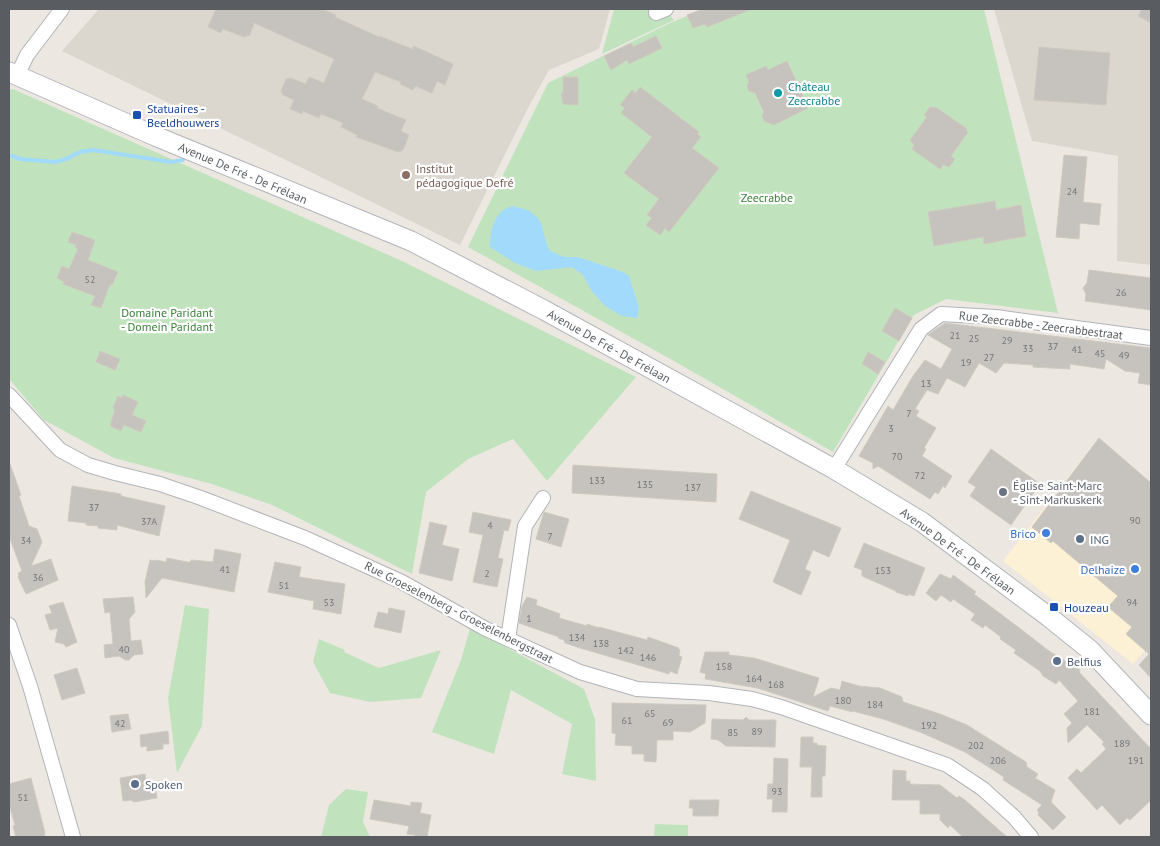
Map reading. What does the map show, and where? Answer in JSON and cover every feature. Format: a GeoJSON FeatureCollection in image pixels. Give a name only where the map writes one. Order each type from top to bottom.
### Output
{"type":"FeatureCollection","features":[{"type":"Feature","properties":{"kind":"main road","name":"Avenue De Fré - De Frélaan"},"geometry":{"type":"LineString","coordinates":[[13,74],[163,140],[411,241],[544,310],[834,469],[922,522],[1048,617],[1090,650],[1151,715]]}},
{"type":"Feature","properties":{"kind":"street"},"geometry":{"type":"LineString","coordinates":[[13,74],[62,9]]}},
{"type":"Feature","properties":{"kind":"street","name":"Rue Zeecrabbe - Zeecrabbestraat"},"geometry":{"type":"LineString","coordinates":[[834,469],[921,329],[941,314],[996,317],[1151,338]]}},
{"type":"Feature","properties":{"kind":"street","name":"Rue Groeselenberg - Groeselenbergstraat"},"geometry":{"type":"LineString","coordinates":[[9,395],[60,450],[88,465],[160,484],[305,538],[402,582],[486,629],[580,672],[637,689],[709,693],[752,698],[947,765],[982,789],[1002,806],[1014,817],[1030,837]]}},
{"type":"Feature","properties":{"kind":"street"},"geometry":{"type":"LineString","coordinates":[[508,639],[525,526],[543,498]]}},
{"type":"Feature","properties":{"kind":"street"},"geometry":{"type":"LineString","coordinates":[[9,625],[30,686],[73,837]]}},
{"type":"Feature","properties":{"kind":"shaded area","name":"Institut pédagogique Defré"},"geometry":{"type":"Polygon","coordinates":[[[99,9],[610,9],[599,49],[549,70],[529,106],[460,245],[62,51],[99,9]]]}},
{"type":"Feature","properties":{"kind":"shaded area"},"geometry":{"type":"Polygon","coordinates":[[[994,9],[1151,9],[1151,265],[1117,261],[1118,156],[1032,141],[994,9]]]}},
{"type":"Feature","properties":{"kind":"shaded area"},"geometry":{"type":"Polygon","coordinates":[[[1099,438],[1151,483],[1151,644],[1133,664],[1003,561],[1099,438]]]}},
{"type":"Feature","properties":{"kind":"green space"},"geometry":{"type":"Polygon","coordinates":[[[614,9],[665,9],[674,20],[602,54],[614,9]]]}},
{"type":"Feature","properties":{"kind":"green space","name":"Zeecrabbe"},"geometry":{"type":"Polygon","coordinates":[[[704,9],[984,9],[1058,313],[946,299],[914,315],[833,452],[468,247],[548,83],[670,23],[704,9]]]}},
{"type":"Feature","properties":{"kind":"green space","name":"Domaine Paridant - Domein Paridant"},"geometry":{"type":"Polygon","coordinates":[[[13,89],[402,261],[636,377],[547,481],[513,439],[468,459],[426,492],[412,574],[272,505],[212,484],[114,458],[44,420],[9,379],[9,90],[13,89]]]}},
{"type":"Feature","properties":{"kind":"green space"},"geometry":{"type":"Polygon","coordinates":[[[185,605],[209,609],[202,726],[177,773],[168,698],[185,605]]]}},
{"type":"Feature","properties":{"kind":"green space"},"geometry":{"type":"Polygon","coordinates":[[[470,628],[584,689],[595,719],[596,781],[562,774],[572,724],[511,690],[494,754],[432,732],[461,660],[470,628]]]}},
{"type":"Feature","properties":{"kind":"green space"},"geometry":{"type":"Polygon","coordinates":[[[319,639],[379,668],[441,650],[421,698],[370,702],[330,693],[313,662],[319,639]]]}},
{"type":"Feature","properties":{"kind":"green space"},"geometry":{"type":"Polygon","coordinates":[[[346,789],[368,792],[363,822],[370,837],[321,837],[329,805],[346,789]]]}},
{"type":"Feature","properties":{"kind":"green space"},"geometry":{"type":"Polygon","coordinates":[[[655,824],[688,825],[688,837],[654,837],[655,824]]]}},
{"type":"Feature","properties":{"kind":"water"},"geometry":{"type":"Polygon","coordinates":[[[512,206],[528,210],[537,217],[541,223],[550,251],[564,257],[578,257],[623,272],[629,276],[639,308],[637,318],[622,316],[605,306],[591,290],[583,275],[572,267],[536,271],[515,263],[490,247],[494,222],[501,212],[512,206]]]}},
{"type":"Feature","properties":{"kind":"building"},"geometry":{"type":"Polygon","coordinates":[[[216,9],[321,9],[379,37],[412,49],[414,46],[453,64],[445,85],[437,81],[432,93],[415,86],[413,90],[400,84],[401,82],[375,72],[362,99],[378,106],[377,108],[406,120],[401,131],[409,135],[403,150],[398,152],[356,137],[357,135],[341,127],[343,123],[321,114],[319,118],[303,111],[302,114],[290,109],[294,100],[283,95],[281,91],[286,79],[290,78],[306,84],[309,77],[324,83],[334,59],[254,23],[250,35],[244,37],[223,29],[221,33],[208,27],[216,9]]]}},
{"type":"Feature","properties":{"kind":"building"},"geometry":{"type":"Polygon","coordinates":[[[703,9],[752,9],[707,27],[705,24],[693,28],[687,15],[703,9]]]}},
{"type":"Feature","properties":{"kind":"building"},"geometry":{"type":"Polygon","coordinates":[[[1142,9],[1151,9],[1151,23],[1138,16],[1142,9]]]}},
{"type":"Feature","properties":{"kind":"building"},"geometry":{"type":"Polygon","coordinates":[[[656,36],[662,48],[629,64],[627,60],[611,70],[604,56],[631,43],[633,47],[656,36]]]}},
{"type":"Feature","properties":{"kind":"building"},"geometry":{"type":"Polygon","coordinates":[[[1039,47],[1110,53],[1106,105],[1034,100],[1039,47]]]}},
{"type":"Feature","properties":{"kind":"building","name":"Château Zeecrabbe"},"geometry":{"type":"Polygon","coordinates":[[[787,61],[797,83],[800,82],[804,92],[802,94],[808,108],[774,125],[764,121],[762,116],[764,112],[755,93],[749,91],[747,86],[749,82],[746,75],[766,66],[768,70],[787,61]]]}},
{"type":"Feature","properties":{"kind":"building"},"geometry":{"type":"Polygon","coordinates":[[[563,77],[578,77],[578,105],[563,104],[561,93],[563,93],[563,77]]]}},
{"type":"Feature","properties":{"kind":"building"},"geometry":{"type":"Polygon","coordinates":[[[640,87],[699,132],[697,134],[701,137],[692,148],[719,168],[669,232],[665,228],[660,235],[646,225],[652,218],[647,215],[659,199],[624,173],[652,137],[621,113],[625,108],[620,105],[632,90],[636,93],[640,87]]]}},
{"type":"Feature","properties":{"kind":"building"},"geometry":{"type":"Polygon","coordinates":[[[930,107],[937,108],[967,129],[968,132],[951,156],[955,159],[949,167],[943,165],[940,169],[912,149],[914,145],[910,140],[927,117],[924,115],[930,107]]]}},
{"type":"Feature","properties":{"kind":"building"},"geometry":{"type":"Polygon","coordinates":[[[1064,155],[1087,157],[1083,202],[1101,204],[1099,225],[1080,223],[1079,239],[1056,237],[1064,155]]]}},
{"type":"Feature","properties":{"kind":"building"},"geometry":{"type":"Polygon","coordinates":[[[995,201],[996,210],[1021,205],[1026,236],[984,244],[983,237],[934,246],[928,212],[995,201]]]}},
{"type":"Feature","properties":{"kind":"building"},"geometry":{"type":"Polygon","coordinates":[[[72,232],[95,240],[88,260],[118,272],[112,285],[110,284],[101,308],[91,305],[95,296],[63,284],[64,282],[57,278],[62,266],[69,269],[78,249],[75,247],[76,245],[68,242],[72,232]]]}},
{"type":"Feature","properties":{"kind":"building"},"geometry":{"type":"Polygon","coordinates":[[[1089,270],[1151,278],[1151,310],[1085,301],[1086,294],[1083,288],[1087,283],[1089,270]]]}},
{"type":"Feature","properties":{"kind":"building"},"geometry":{"type":"Polygon","coordinates":[[[895,308],[912,318],[899,341],[882,331],[895,308]]]}},
{"type":"Feature","properties":{"kind":"building"},"geometry":{"type":"Polygon","coordinates":[[[945,323],[1151,348],[1151,385],[1138,383],[1140,373],[1125,371],[1106,359],[1104,369],[1070,364],[1070,369],[1004,363],[996,373],[979,363],[965,387],[947,378],[938,394],[927,390],[915,409],[919,411],[916,416],[936,428],[924,448],[926,449],[922,456],[952,476],[945,488],[943,486],[938,494],[935,492],[930,499],[878,466],[873,469],[873,463],[859,456],[888,406],[893,410],[925,360],[941,369],[952,349],[928,335],[945,323]]]}},
{"type":"Feature","properties":{"kind":"building"},"geometry":{"type":"Polygon","coordinates":[[[100,351],[120,359],[115,370],[96,362],[100,351]]]}},
{"type":"Feature","properties":{"kind":"building"},"geometry":{"type":"Polygon","coordinates":[[[868,352],[885,362],[878,374],[862,364],[868,352]]]}},
{"type":"Feature","properties":{"kind":"building"},"geometry":{"type":"Polygon","coordinates":[[[123,395],[138,402],[132,415],[146,421],[141,432],[124,425],[121,431],[110,426],[115,409],[113,408],[118,396],[122,398],[123,395]]]}},
{"type":"Feature","properties":{"kind":"building"},"geometry":{"type":"Polygon","coordinates":[[[1099,438],[1151,483],[1151,678],[1139,665],[1149,654],[1126,634],[1132,627],[1108,607],[1118,596],[1053,541],[1051,543],[1032,527],[1099,438]]]}},
{"type":"Feature","properties":{"kind":"building","name":"Église Saint-Marc - Sint-Markuskerk"},"geometry":{"type":"Polygon","coordinates":[[[991,449],[1040,484],[1011,525],[970,496],[976,487],[968,482],[991,449]]]}},
{"type":"Feature","properties":{"kind":"building"},"geometry":{"type":"Polygon","coordinates":[[[9,464],[21,495],[19,496],[29,526],[37,529],[42,542],[31,566],[51,559],[58,580],[26,594],[18,577],[18,573],[22,571],[9,536],[9,464]]]}},
{"type":"Feature","properties":{"kind":"building"},"geometry":{"type":"Polygon","coordinates":[[[573,465],[717,474],[716,502],[572,493],[573,465]]]}},
{"type":"Feature","properties":{"kind":"building"},"geometry":{"type":"Polygon","coordinates":[[[72,486],[121,494],[121,496],[165,506],[159,536],[117,525],[117,530],[68,521],[72,486]]]}},
{"type":"Feature","properties":{"kind":"building"},"geometry":{"type":"Polygon","coordinates":[[[751,491],[841,528],[829,557],[813,550],[805,569],[811,572],[801,595],[773,582],[790,540],[739,519],[751,491]]]}},
{"type":"Feature","properties":{"kind":"building"},"geometry":{"type":"Polygon","coordinates":[[[473,512],[511,520],[508,531],[504,530],[498,558],[503,559],[497,587],[473,582],[483,535],[469,532],[473,512]]]}},
{"type":"Feature","properties":{"kind":"building"},"geometry":{"type":"Polygon","coordinates":[[[544,512],[569,519],[561,547],[536,539],[544,512]]]}},
{"type":"Feature","properties":{"kind":"building"},"geometry":{"type":"Polygon","coordinates":[[[430,522],[447,526],[442,545],[459,549],[452,581],[419,573],[430,522]]]}},
{"type":"Feature","properties":{"kind":"building"},"geometry":{"type":"Polygon","coordinates":[[[864,543],[925,568],[914,596],[896,592],[862,576],[862,570],[854,567],[864,543]]]}},
{"type":"Feature","properties":{"kind":"building"},"geometry":{"type":"Polygon","coordinates":[[[215,549],[241,554],[234,592],[162,578],[146,598],[145,582],[150,560],[166,562],[167,558],[187,562],[191,560],[213,562],[215,549]]]}},
{"type":"Feature","properties":{"kind":"building"},"geometry":{"type":"Polygon","coordinates":[[[275,562],[301,567],[299,577],[345,584],[341,614],[313,609],[314,601],[268,592],[275,562]]]}},
{"type":"Feature","properties":{"kind":"building"},"geometry":{"type":"Polygon","coordinates":[[[940,574],[951,579],[953,575],[976,592],[974,594],[1049,651],[1080,670],[1079,672],[1151,749],[1151,800],[1130,820],[1127,818],[1120,825],[1102,805],[1097,810],[1068,778],[1077,769],[1081,773],[1106,749],[1102,744],[1104,742],[1087,725],[1068,743],[1067,728],[1072,723],[1064,714],[1078,701],[1059,680],[1056,684],[1043,676],[1040,671],[1014,653],[1016,650],[1000,639],[1001,637],[985,625],[983,628],[971,620],[975,614],[953,599],[951,602],[941,595],[936,601],[926,593],[940,574]]]}},
{"type":"Feature","properties":{"kind":"building"},"geometry":{"type":"Polygon","coordinates":[[[133,597],[135,612],[129,619],[131,641],[141,640],[143,654],[134,655],[129,660],[119,656],[105,658],[104,645],[113,644],[110,612],[105,613],[103,599],[133,597]]]}},
{"type":"Feature","properties":{"kind":"building"},"geometry":{"type":"Polygon","coordinates":[[[527,597],[537,600],[536,605],[560,614],[559,618],[647,640],[648,637],[679,648],[679,656],[682,657],[677,674],[670,671],[669,674],[580,648],[565,643],[559,637],[519,623],[522,606],[527,597]]]}},
{"type":"Feature","properties":{"kind":"building"},"geometry":{"type":"Polygon","coordinates":[[[63,602],[77,642],[66,647],[64,644],[55,642],[58,628],[50,630],[45,615],[52,613],[49,606],[63,602]]]}},
{"type":"Feature","properties":{"kind":"building"},"geometry":{"type":"Polygon","coordinates":[[[389,608],[405,611],[401,633],[374,627],[378,612],[388,614],[389,608]]]}},
{"type":"Feature","properties":{"kind":"building"},"geometry":{"type":"Polygon","coordinates":[[[705,652],[729,652],[729,655],[754,658],[819,678],[813,697],[831,688],[840,690],[842,681],[859,686],[880,688],[902,697],[903,702],[967,725],[1026,762],[1027,767],[1038,774],[1035,778],[1055,790],[1051,802],[1066,817],[1053,830],[1038,815],[1037,810],[1042,805],[1003,780],[1004,777],[965,752],[920,732],[853,711],[830,706],[828,711],[757,688],[705,679],[706,674],[700,672],[705,652]]]}},
{"type":"Feature","properties":{"kind":"building"},"geometry":{"type":"Polygon","coordinates":[[[77,668],[85,693],[62,700],[54,675],[77,668]]]}},
{"type":"Feature","properties":{"kind":"building"},"geometry":{"type":"Polygon","coordinates":[[[612,703],[706,705],[705,723],[690,732],[673,731],[673,740],[657,740],[656,762],[644,761],[644,754],[632,754],[632,746],[615,745],[616,734],[612,733],[612,703]]]}},
{"type":"Feature","properties":{"kind":"building"},"geometry":{"type":"Polygon","coordinates":[[[128,714],[131,729],[112,732],[110,716],[128,714]]]}},
{"type":"Feature","properties":{"kind":"building"},"geometry":{"type":"Polygon","coordinates":[[[746,717],[749,720],[776,720],[775,747],[726,746],[718,740],[711,739],[712,719],[743,720],[746,717]]]}},
{"type":"Feature","properties":{"kind":"building"},"geometry":{"type":"Polygon","coordinates":[[[168,731],[169,744],[163,744],[163,749],[147,751],[147,746],[141,747],[140,735],[168,731]]]}},
{"type":"Feature","properties":{"kind":"building"},"geometry":{"type":"Polygon","coordinates":[[[801,737],[813,737],[813,743],[826,746],[825,776],[822,776],[822,797],[811,797],[812,767],[800,767],[801,737]]]}},
{"type":"Feature","properties":{"kind":"building"},"geometry":{"type":"Polygon","coordinates":[[[774,758],[788,759],[787,812],[772,812],[773,799],[767,799],[768,784],[773,784],[774,758]]]}},
{"type":"Feature","properties":{"kind":"building"},"geometry":{"type":"Polygon","coordinates":[[[893,770],[906,771],[906,781],[910,781],[910,784],[940,785],[957,798],[959,796],[1007,837],[963,837],[950,825],[948,828],[940,820],[940,814],[920,814],[920,800],[892,800],[893,770]]]}},
{"type":"Feature","properties":{"kind":"building"},"geometry":{"type":"Polygon","coordinates":[[[145,774],[147,787],[155,786],[157,798],[134,802],[131,800],[123,801],[120,778],[145,774]]]}},
{"type":"Feature","properties":{"kind":"building"},"geometry":{"type":"Polygon","coordinates":[[[31,778],[45,837],[16,837],[13,826],[15,825],[9,804],[9,784],[31,778]]]}},
{"type":"Feature","properties":{"kind":"building"},"geometry":{"type":"Polygon","coordinates":[[[374,800],[411,806],[411,802],[422,803],[420,813],[431,815],[427,837],[415,837],[415,835],[407,834],[409,826],[370,819],[374,800]]]}},
{"type":"Feature","properties":{"kind":"building"},"geometry":{"type":"Polygon","coordinates":[[[690,800],[719,800],[718,816],[693,816],[693,808],[689,808],[690,800]]]}},
{"type":"Feature","properties":{"kind":"waterway"},"geometry":{"type":"LineString","coordinates":[[9,155],[20,159],[55,162],[80,152],[93,150],[171,162],[183,160]]}},
{"type":"Feature","properties":{"kind":"place","name":"Château Zeecrabbe"},"geometry":{"type":"Point","coordinates":[778,93]}},
{"type":"Feature","properties":{"kind":"place","name":"Statuaires - Beeldhouwers"},"geometry":{"type":"Point","coordinates":[137,115]}},
{"type":"Feature","properties":{"kind":"place","name":"Institut pédagogique Defré"},"geometry":{"type":"Point","coordinates":[406,175]}},
{"type":"Feature","properties":{"kind":"place","name":"Église Saint-Marc - Sint-Markuskerk"},"geometry":{"type":"Point","coordinates":[1003,492]}},
{"type":"Feature","properties":{"kind":"place","name":"Brico"},"geometry":{"type":"Point","coordinates":[1046,533]}},
{"type":"Feature","properties":{"kind":"place","name":"ING"},"geometry":{"type":"Point","coordinates":[1080,539]}},
{"type":"Feature","properties":{"kind":"place","name":"Delhaize"},"geometry":{"type":"Point","coordinates":[1135,569]}},
{"type":"Feature","properties":{"kind":"place","name":"Houzeau"},"geometry":{"type":"Point","coordinates":[1054,607]}},
{"type":"Feature","properties":{"kind":"place","name":"Belfius"},"geometry":{"type":"Point","coordinates":[1057,661]}},
{"type":"Feature","properties":{"kind":"place","name":"Spoken"},"geometry":{"type":"Point","coordinates":[135,784]}}]}
